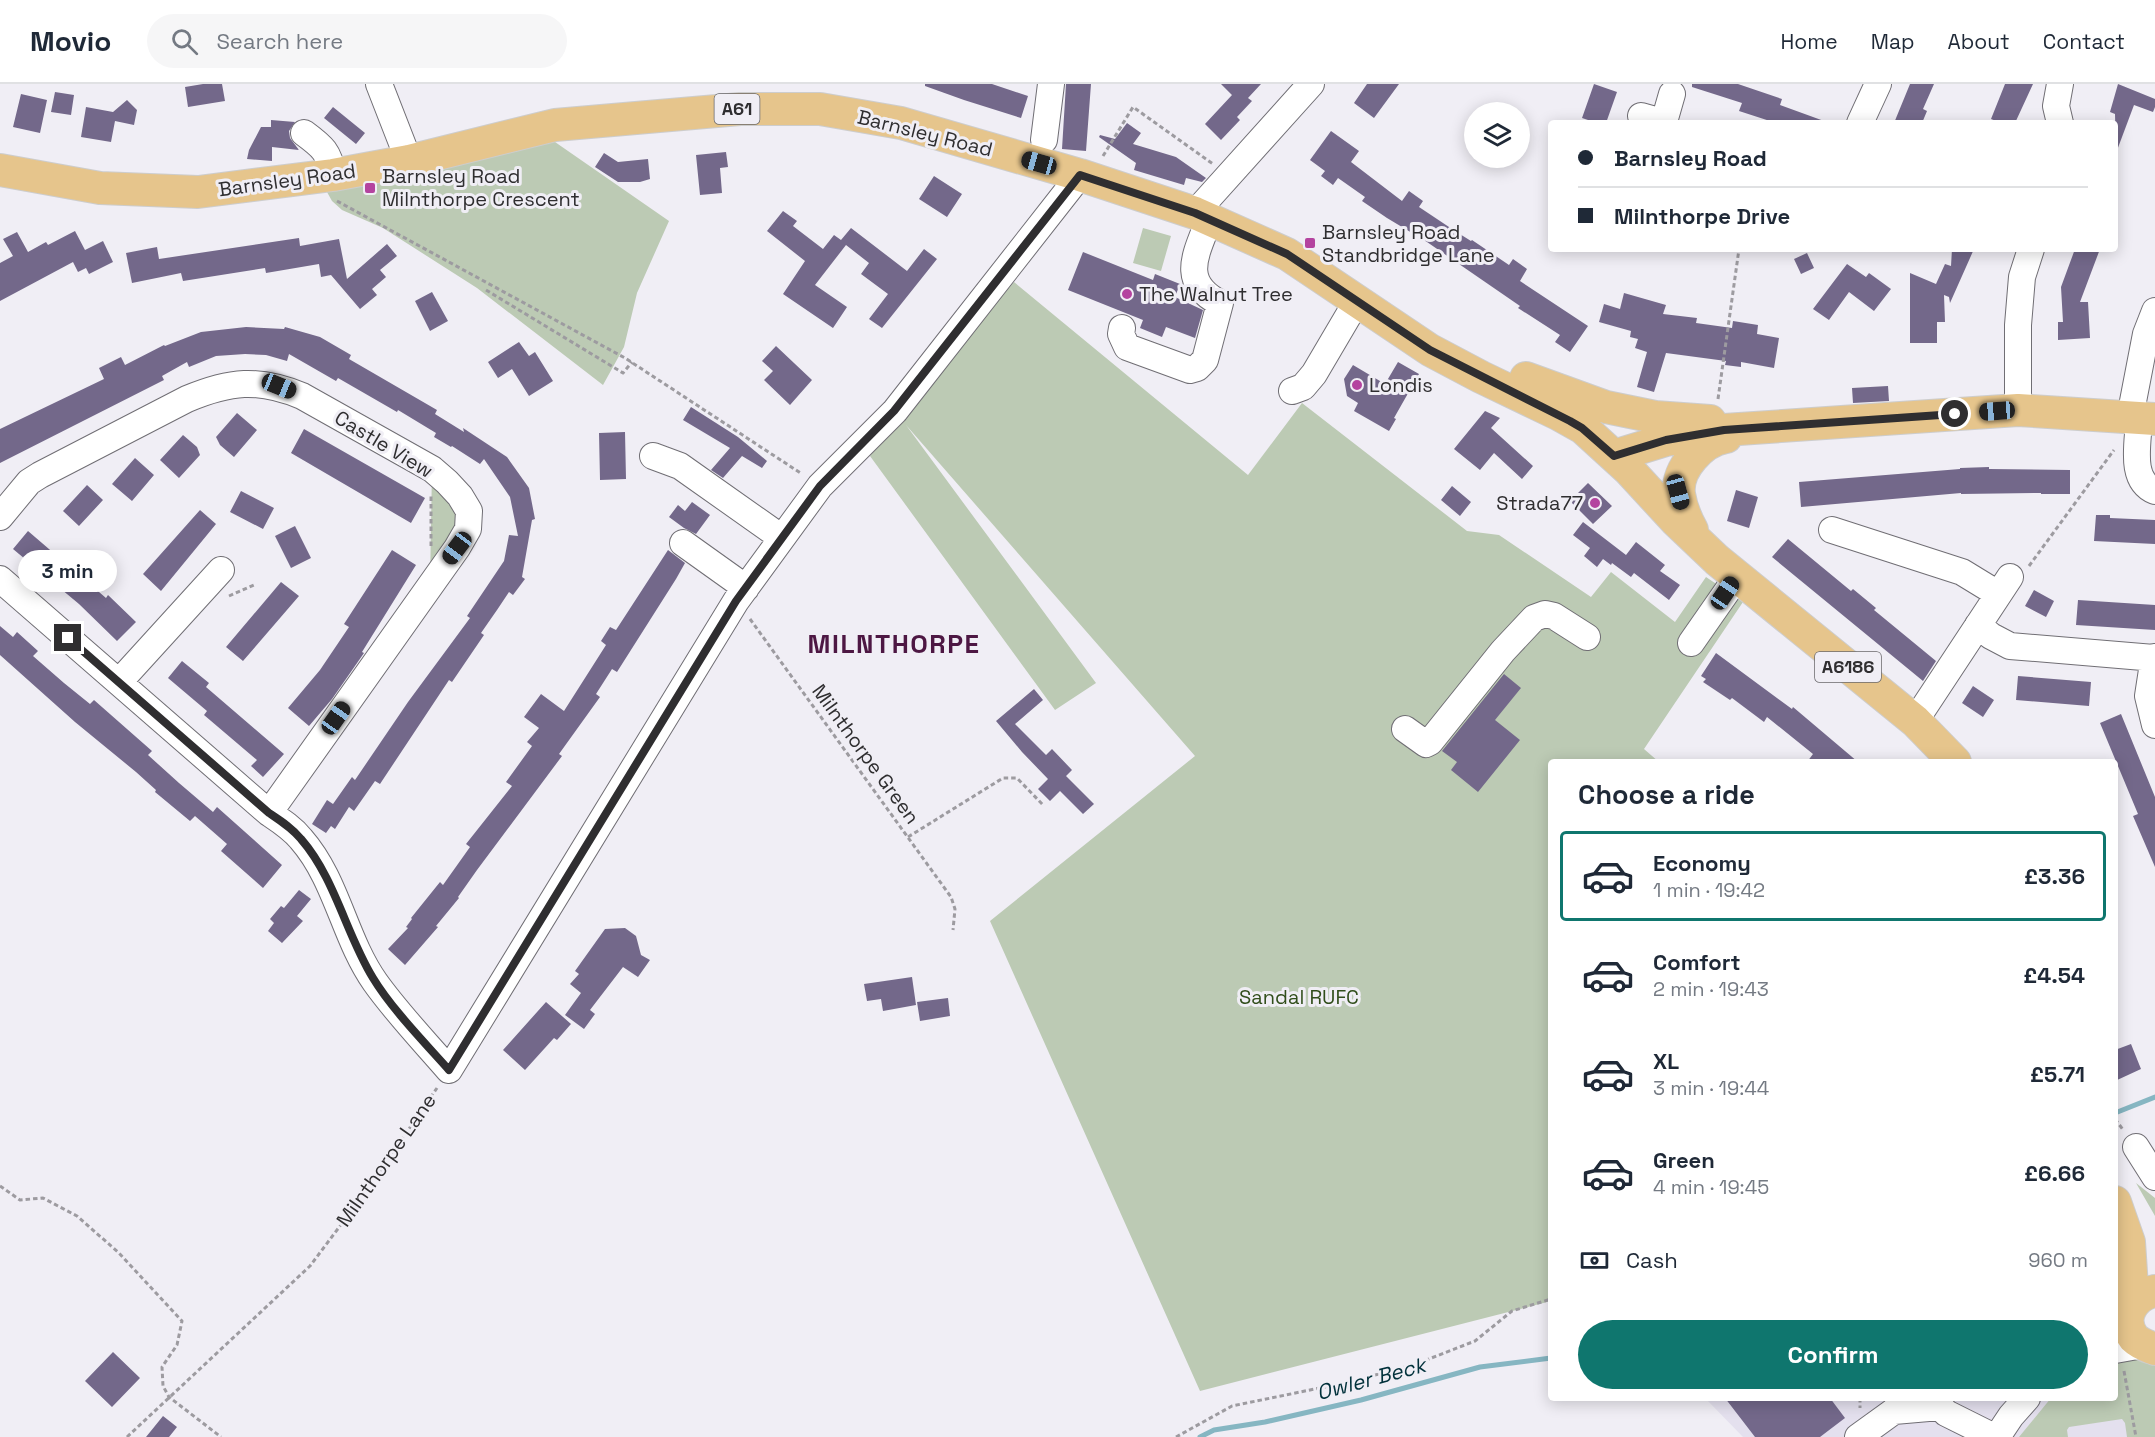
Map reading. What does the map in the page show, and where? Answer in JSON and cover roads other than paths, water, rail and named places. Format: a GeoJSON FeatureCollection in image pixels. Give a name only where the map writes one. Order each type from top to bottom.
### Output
{"type":"FeatureCollection","features":[{"type":"Feature","properties":{"kind":"main road","name":"Barnsley Road"},"geometry":{"type":"LineString","coordinates":[[0,170],[99,188],[198,192],[326,176],[409,161],[555,125],[740,109],[820,109],[901,123],[1084,176],[1202,216],[1287,254],[1430,350],[1582,428],[1614,456]]}},
{"type":"Feature","properties":{"kind":"main road","name":"A61"},"geometry":{"type":"LineString","coordinates":[[1430,350],[1509,373],[1606,407],[1655,417],[1776,427]]}},
{"type":"Feature","properties":{"kind":"main road","name":"A61"},"geometry":{"type":"LineString","coordinates":[[1614,456],[1666,440],[1724,430],[2019,410],[2141,418]]}},
{"type":"Feature","properties":{"kind":"main road","name":"A61"},"geometry":{"type":"LineString","coordinates":[[1697,541],[1684,514],[1678,492],[1683,473],[1693,456],[1716,439],[1776,427]]}},
{"type":"Feature","properties":{"kind":"main road","name":"A6186"},"geometry":{"type":"LineString","coordinates":[[1614,456],[1697,541],[1737,577],[1915,721],[1952,759]]}},
{"type":"Feature","properties":{"kind":"main road"},"geometry":{"type":"LineString","coordinates":[[2118,1211],[2129,1242],[2134,1306],[2128,1318],[2128,1326],[2140,1348]]}},
{"type":"Feature","properties":{"kind":"main road"},"geometry":{"type":"LineString","coordinates":[[2129,1242],[2155,1275]]}},
{"type":"Feature","properties":{"kind":"street"},"geometry":{"type":"LineString","coordinates":[[379,84],[409,161]]}},
{"type":"Feature","properties":{"kind":"street"},"geometry":{"type":"LineString","coordinates":[[1044,140],[1051,84]]}},
{"type":"Feature","properties":{"kind":"street"},"geometry":{"type":"LineString","coordinates":[[1122,328],[1121,334],[1127,347],[1190,370],[1197,368],[1205,360],[1220,303],[1205,295],[1195,277],[1195,258],[1202,216],[1229,176],[1311,84]]}},
{"type":"Feature","properties":{"kind":"street"},"geometry":{"type":"LineString","coordinates":[[1861,120],[1878,84]]}},
{"type":"Feature","properties":{"kind":"street"},"geometry":{"type":"LineString","coordinates":[[2059,120],[2056,106],[2060,84]]}},
{"type":"Feature","properties":{"kind":"street"},"geometry":{"type":"LineString","coordinates":[[1657,120],[1672,94]]}},
{"type":"Feature","properties":{"kind":"street"},"geometry":{"type":"LineString","coordinates":[[304,133],[330,156],[326,176]]}},
{"type":"Feature","properties":{"kind":"street"},"geometry":{"type":"LineString","coordinates":[[0,579],[269,813],[288,825],[302,839],[319,864],[358,953],[375,981],[449,1070],[741,594],[820,486],[894,411],[1084,176]]}},
{"type":"Feature","properties":{"kind":"street"},"geometry":{"type":"LineString","coordinates":[[2019,410],[2018,325],[2022,277],[2030,252]]}},
{"type":"Feature","properties":{"kind":"street"},"geometry":{"type":"LineString","coordinates":[[1292,391],[1303,387],[1314,374],[1357,301]]}},
{"type":"Feature","properties":{"kind":"street"},"geometry":{"type":"LineString","coordinates":[[2155,311],[2146,334],[2137,468],[2148,489],[2155,491]]}},
{"type":"Feature","properties":{"kind":"street","name":"Castle View"},"geometry":{"type":"LineString","coordinates":[[0,517],[30,482],[40,475],[187,399],[233,384],[259,383],[279,386],[302,396],[432,469],[460,496],[468,512],[468,529],[457,548],[269,813]]}},
{"type":"Feature","properties":{"kind":"street"},"geometry":{"type":"LineString","coordinates":[[653,456],[680,466],[782,538]]}},
{"type":"Feature","properties":{"kind":"street"},"geometry":{"type":"LineString","coordinates":[[1832,531],[2004,586],[1915,721]]}},
{"type":"Feature","properties":{"kind":"street"},"geometry":{"type":"LineString","coordinates":[[683,543],[741,594]]}},
{"type":"Feature","properties":{"kind":"street"},"geometry":{"type":"LineString","coordinates":[[119,682],[221,570]]}},
{"type":"Feature","properties":{"kind":"street"},"geometry":{"type":"LineString","coordinates":[[1691,643],[1737,577]]}},
{"type":"Feature","properties":{"kind":"street"},"geometry":{"type":"LineString","coordinates":[[1405,729],[1426,744],[1430,742],[1503,651],[1533,618],[1545,614],[1554,616],[1587,637]]}},
{"type":"Feature","properties":{"kind":"street"},"geometry":{"type":"LineString","coordinates":[[1978,626],[2010,646],[2155,657],[2148,696],[2155,725]]}},
{"type":"Feature","properties":{"kind":"street"},"geometry":{"type":"LineString","coordinates":[[2136,1147],[2155,1177]]}},
{"type":"Feature","properties":{"kind":"street"},"geometry":{"type":"LineString","coordinates":[[1858,1437],[1894,1411],[1936,1402],[1946,1413],[1996,1437],[2024,1401]]}},
{"type":"Feature","properties":{"kind":"waterway","name":"Owler Beck"},"geometry":{"type":"LineString","coordinates":[[2118,1112],[2155,1097]]}},
{"type":"Feature","properties":{"kind":"waterway","name":"Owler Beck"},"geometry":{"type":"LineString","coordinates":[[1200,1437],[1214,1430],[1265,1422],[1361,1400],[1480,1367],[1548,1358]]}},
{"type":"Feature","properties":{"kind":"place","name":"Barnsley Road Milnthorpe Crescent"},"geometry":{"type":"Point","coordinates":[370,188]}},
{"type":"Feature","properties":{"kind":"place","name":"Barnsley Road Standbridge Lane"},"geometry":{"type":"Point","coordinates":[1310,243]}},
{"type":"Feature","properties":{"kind":"place","name":"The Walnut Tree"},"geometry":{"type":"Point","coordinates":[1127,294]}},
{"type":"Feature","properties":{"kind":"place","name":"Londis"},"geometry":{"type":"Point","coordinates":[1357,385]}},
{"type":"Feature","properties":{"kind":"place","name":"Strada77"},"geometry":{"type":"Point","coordinates":[1595,503]}},
{"type":"Feature","properties":{"kind":"district","name":"MILNTHORPE"},"geometry":{"type":"Point","coordinates":[894,644]}},
{"type":"Feature","properties":{"kind":"park label","name":"Sandal RUFC"},"geometry":{"type":"Point","coordinates":[1299,997]}}]}
